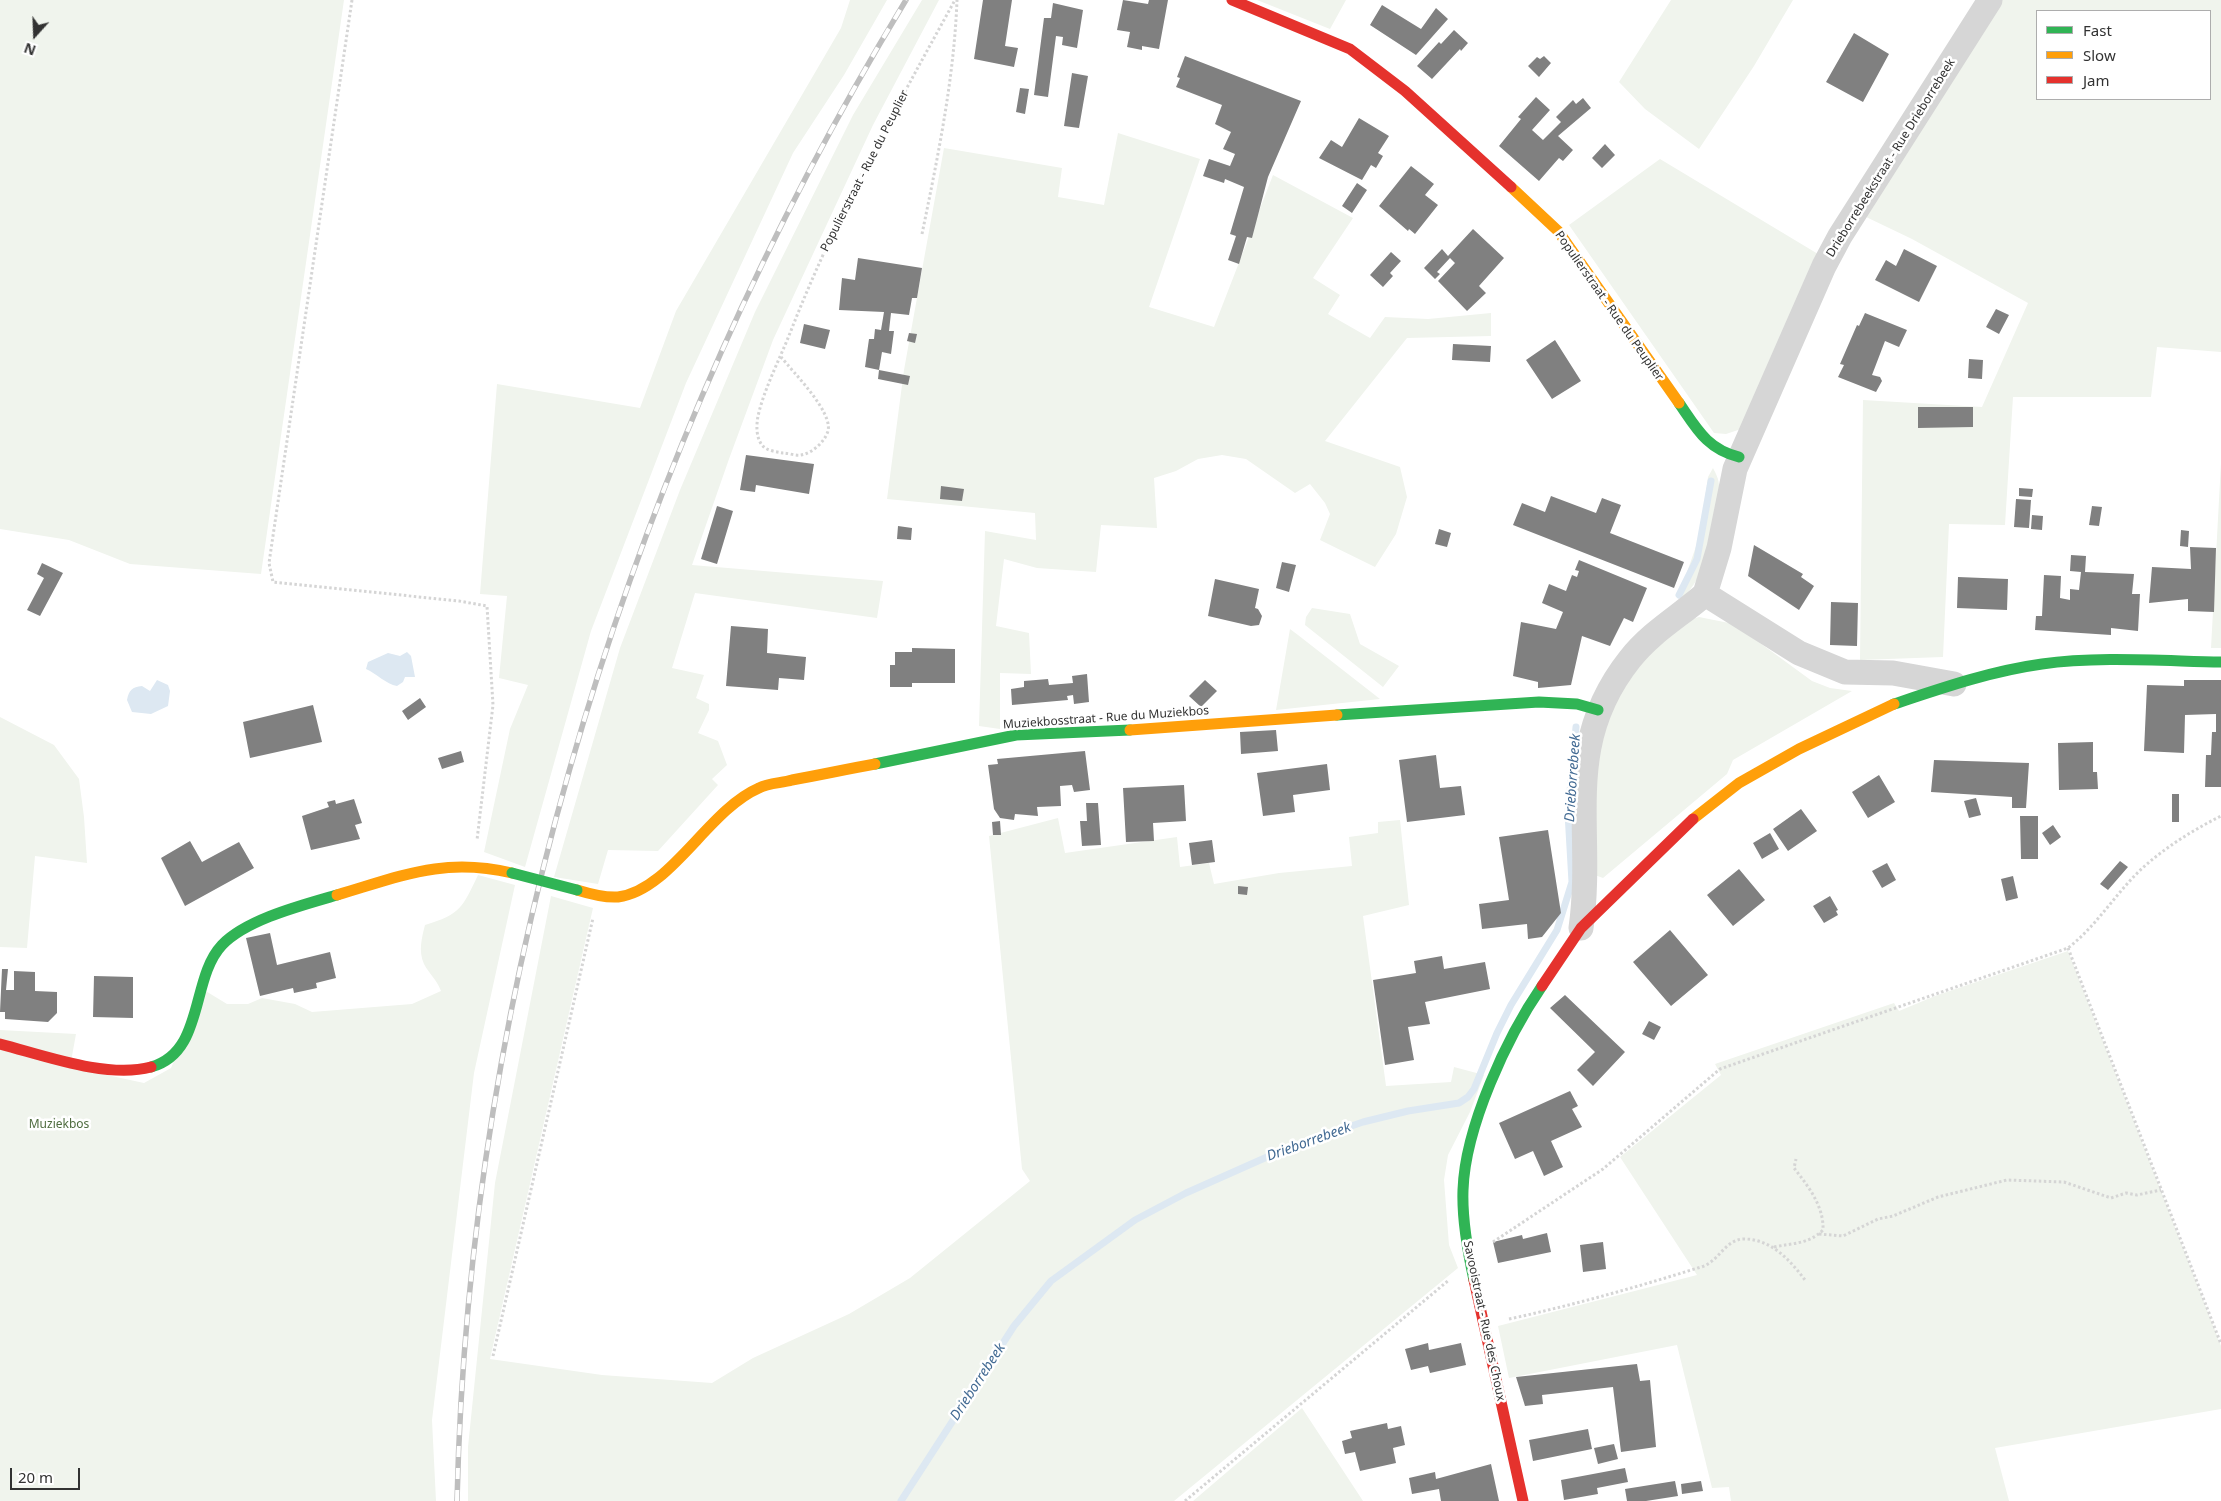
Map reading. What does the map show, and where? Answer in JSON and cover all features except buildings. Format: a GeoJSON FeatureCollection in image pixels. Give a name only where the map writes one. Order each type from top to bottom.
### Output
{"type":"FeatureCollection","features":[{"type":"Feature","properties":{"kind":"street","name":"Populierstraat - Rue du Peuplier"},"geometry":{"type":"LineString","coordinates":[[1232,0],[1350,49],[1405,91],[1475,153],[1558,231],[1704,439],[1723,453],[1739,457]]}},
{"type":"Feature","properties":{"kind":"street","name":"Drieborrebeekstraat - Rue Drieborrebeek"},"geometry":{"type":"LineString","coordinates":[[1739,457],[1777,377],[1824,266],[1840,236],[1990,0]]}},
{"type":"Feature","properties":{"kind":"street"},"geometry":{"type":"LineString","coordinates":[[1705,594],[1719,548],[1724,514],[1739,457]]}},
{"type":"Feature","properties":{"kind":"street","name":"Savooistraat - Rue des Choux"},"geometry":{"type":"LineString","coordinates":[[1581,928],[1586,883],[1583,832],[1585,766],[1598,710],[1607,691],[1631,658],[1668,622],[1705,594],[1798,653],[1831,667],[1845,672],[1893,674],[1954,684]]}},
{"type":"Feature","properties":{"kind":"street","name":"Savooistraat - Rue des Choux"},"geometry":{"type":"LineString","coordinates":[[1523,1501],[1470,1263],[1463,1191],[1466,1160],[1472,1134],[1505,1051],[1528,1005],[1581,928],[1670,839],[1703,810],[1739,783],[1799,748],[1881,709],[1954,684],[1999,672],[2042,664],[2122,660],[2221,662]]}},
{"type":"Feature","properties":{"kind":"street","name":"Muziekbosstraat - Rue du Muziekbos"},"geometry":{"type":"LineString","coordinates":[[471,865],[512,873],[598,895],[625,896],[650,882],[671,865],[723,810],[741,795],[760,787],[1016,735],[1104,730],[1154,730],[1388,711],[1538,702],[1577,704],[1598,710]]}},
{"type":"Feature","properties":{"kind":"street"},"geometry":{"type":"LineString","coordinates":[[0,1044],[115,1070],[152,1068],[165,1063],[180,1050],[189,1033],[199,993],[209,965],[228,938],[284,913],[402,876],[449,866],[471,865]]}},
{"type":"Feature","properties":{"kind":"path"},"geometry":{"type":"LineString","coordinates":[[352,0],[269,563],[273,582],[459,601],[487,606],[493,705],[480,826],[471,865]]}},
{"type":"Feature","properties":{"kind":"path"},"geometry":{"type":"LineString","coordinates":[[922,234],[943,129],[955,43],[956,0]]}},
{"type":"Feature","properties":{"kind":"path","name":"Populierstraat - Rue du Peuplier"},"geometry":{"type":"LineString","coordinates":[[781,357],[824,410],[830,422],[828,433],[820,444],[810,452],[801,455],[767,450],[760,444],[757,432],[758,417],[781,357],[785,347],[826,249],[876,143],[956,0]]}},
{"type":"Feature","properties":{"kind":"path"},"geometry":{"type":"LineString","coordinates":[[1185,1501],[1470,1263],[1490,1244],[1603,1170],[1720,1069],[2068,948],[2082,938],[2146,864],[2197,828],[2221,816]]}},
{"type":"Feature","properties":{"kind":"path"},"geometry":{"type":"LineString","coordinates":[[492,1356],[598,895]]}},
{"type":"Feature","properties":{"kind":"path"},"geometry":{"type":"LineString","coordinates":[[2068,948],[2221,1344]]}},
{"type":"Feature","properties":{"kind":"path"},"geometry":{"type":"LineString","coordinates":[[1773,1247],[1805,1243],[1823,1230],[1823,1218],[1816,1200],[1794,1168],[1796,1160]]}},
{"type":"Feature","properties":{"kind":"path"},"geometry":{"type":"LineString","coordinates":[[1819,1234],[1843,1236],[1878,1219],[1893,1216],[1938,1198],[2007,1180],[2064,1182],[2112,1198],[2126,1193],[2137,1195],[2161,1190]]}},
{"type":"Feature","properties":{"kind":"path"},"geometry":{"type":"LineString","coordinates":[[1484,1325],[1587,1301],[1709,1265],[1733,1240],[1751,1240],[1773,1247],[1792,1263],[1805,1280]]}},
{"type":"Feature","properties":{"kind":"green space"},"geometry":{"type":"Polygon","coordinates":[[[0,0],[344,0],[261,574],[130,564],[69,540],[0,529],[0,0]]]}},
{"type":"Feature","properties":{"kind":"green space"},"geometry":{"type":"Polygon","coordinates":[[[850,0],[887,0],[844,75],[793,153],[686,383],[591,631],[525,867],[484,852],[510,729],[528,685],[499,678],[507,596],[480,594],[497,384],[640,408],[676,311],[841,28],[850,0]]]}},
{"type":"Feature","properties":{"kind":"green space"},"geometry":{"type":"Polygon","coordinates":[[[922,0],[939,0],[873,125],[773,340],[692,565],[883,581],[877,618],[695,593],[672,668],[704,675],[696,698],[709,704],[709,710],[698,733],[718,741],[727,765],[712,779],[718,785],[658,851],[608,850],[598,884],[554,877],[620,648],[680,490],[755,312],[853,115],[922,0]]]}},
{"type":"Feature","properties":{"kind":"green space"},"geometry":{"type":"Polygon","coordinates":[[[1257,0],[1346,0],[1330,29],[1257,0]]]}},
{"type":"Feature","properties":{"kind":"green space"},"geometry":{"type":"Polygon","coordinates":[[[1671,0],[1793,0],[1754,66],[1699,149],[1645,109],[1619,82],[1671,0]]]}},
{"type":"Feature","properties":{"kind":"green space"},"geometry":{"type":"Polygon","coordinates":[[[2001,0],[2221,0],[2221,352],[2157,347],[2151,397],[2013,397],[2005,525],[1949,524],[1943,657],[1860,660],[1863,400],[1982,407],[2028,303],[1912,239],[1864,216],[2001,0]]]}},
{"type":"Feature","properties":{"kind":"green space"},"geometry":{"type":"Polygon","coordinates":[[[1118,133],[1200,159],[1149,307],[1214,327],[1273,175],[1353,218],[1313,278],[1340,295],[1328,314],[1370,338],[1385,317],[1428,319],[1491,313],[1491,336],[1407,338],[1325,441],[1400,467],[1407,497],[1396,534],[1375,567],[1320,540],[1330,514],[1325,503],[1310,484],[1295,493],[1246,459],[1222,455],[1198,459],[1176,471],[1154,478],[1157,528],[1101,525],[1096,572],[1037,568],[1004,559],[996,626],[1029,633],[1031,674],[1000,673],[1000,729],[979,726],[985,531],[1036,540],[1035,513],[887,499],[904,370],[944,148],[1062,168],[1058,197],[1104,205],[1118,133]]]}},
{"type":"Feature","properties":{"kind":"green space"},"geometry":{"type":"Polygon","coordinates":[[[1660,159],[1818,254],[1741,429],[1726,434],[1714,433],[1569,225],[1660,159]]]}},
{"type":"Feature","properties":{"kind":"green space"},"geometry":{"type":"Polygon","coordinates":[[[2221,463],[2221,648],[2211,648],[2221,463]]]}},
{"type":"Feature","properties":{"kind":"green space"},"geometry":{"type":"Polygon","coordinates":[[[1713,468],[1718,481],[1719,494],[1712,530],[1700,573],[1682,599],[1679,595],[1700,535],[1708,477],[1713,468]]]}},
{"type":"Feature","properties":{"kind":"green space"},"geometry":{"type":"Polygon","coordinates":[[[1312,608],[1350,614],[1360,644],[1399,666],[1383,687],[1305,625],[1306,617],[1312,608]]]}},
{"type":"Feature","properties":{"kind":"green space"},"geometry":{"type":"Polygon","coordinates":[[[1699,617],[1734,624],[1812,681],[1830,688],[1852,691],[1733,760],[1727,774],[1603,878],[1592,874],[1593,778],[1613,700],[1654,648],[1681,623],[1699,617]]]}},
{"type":"Feature","properties":{"kind":"green space"},"geometry":{"type":"Polygon","coordinates":[[[1290,629],[1298,635],[1380,699],[1276,710],[1290,629]]]}},
{"type":"Feature","properties":{"kind":"green space"},"geometry":{"type":"Polygon","coordinates":[[[0,717],[54,745],[79,779],[84,817],[87,863],[35,856],[27,948],[0,947],[0,717]]]}},
{"type":"Feature","properties":{"kind":"green space"},"geometry":{"type":"Polygon","coordinates":[[[1058,818],[1065,853],[1177,837],[1180,867],[1209,863],[1214,884],[1279,873],[1352,866],[1349,837],[1378,833],[1378,822],[1400,820],[1409,905],[1363,916],[1386,1086],[1451,1082],[1454,1067],[1484,1075],[1470,1112],[1448,1155],[1444,1180],[1449,1245],[1458,1268],[1174,1501],[468,1501],[468,1447],[495,1183],[551,896],[593,908],[490,1359],[602,1375],[712,1383],[753,1358],[849,1314],[910,1278],[1030,1181],[1022,1169],[989,836],[1058,818]]]}},
{"type":"Feature","properties":{"kind":"green space","name":"Muziekbos"},"geometry":{"type":"Polygon","coordinates":[[[478,875],[515,885],[474,1073],[432,1420],[436,1501],[0,1501],[0,1030],[76,1034],[70,1067],[144,1083],[171,1068],[204,990],[227,1004],[248,1004],[262,998],[295,1004],[312,1012],[412,1004],[441,991],[422,959],[421,944],[425,925],[446,917],[459,908],[478,875]]]}},
{"type":"Feature","properties":{"kind":"green space"},"geometry":{"type":"Polygon","coordinates":[[[2068,951],[2221,1346],[2221,1409],[1995,1448],[2009,1501],[1731,1501],[1729,1487],[1712,1488],[1677,1345],[1509,1378],[1498,1326],[1697,1275],[1620,1157],[1721,1075],[1715,1064],[1894,1003],[1899,1011],[1935,996],[2068,951]]]}},
{"type":"Feature","properties":{"kind":"green space"},"geometry":{"type":"Polygon","coordinates":[[[1302,1408],[1363,1501],[1193,1501],[1302,1408]]]}},
{"type":"Feature","properties":{"kind":"shaded area"},"geometry":{"type":"Polygon","coordinates":[[[407,652],[411,656],[415,677],[405,677],[403,682],[397,686],[366,669],[368,662],[388,653],[400,656],[407,652]]]}},
{"type":"Feature","properties":{"kind":"shaded area"},"geometry":{"type":"Polygon","coordinates":[[[157,680],[168,685],[170,691],[168,706],[151,714],[132,712],[127,700],[130,691],[133,688],[142,686],[150,691],[157,680]]]}},
{"type":"Feature","properties":{"kind":"waterway","name":"Drieborrebeek"},"geometry":{"type":"LineString","coordinates":[[1679,595],[1697,559],[1711,481]]}},
{"type":"Feature","properties":{"kind":"waterway","name":"Drieborrebeek"},"geometry":{"type":"LineString","coordinates":[[901,1501],[1014,1326],[1051,1281],[1135,1220],[1186,1193],[1285,1149],[1363,1122],[1408,1111],[1459,1103],[1468,1097],[1474,1089],[1497,1033],[1511,1005],[1557,930],[1572,882],[1568,813],[1576,727]]}},
{"type":"Feature","properties":{"kind":"railway"},"geometry":{"type":"LineString","coordinates":[[457,1501],[469,1304],[494,1108],[532,913],[584,722],[647,534],[722,350],[809,172],[906,0]]}},
{"type":"Feature","properties":{"kind":"traffic: fast"},"geometry":{"type":"LineString","coordinates":[[1679,403],[1704,437],[1719,449],[1739,457]]}},
{"type":"Feature","properties":{"kind":"traffic: fast"},"geometry":{"type":"LineString","coordinates":[[1894,704],[1948,686],[2042,664],[2085,660],[2221,662]]}},
{"type":"Feature","properties":{"kind":"traffic: fast"},"geometry":{"type":"LineString","coordinates":[[1337,715],[1539,702],[1577,704],[1598,710]]}},
{"type":"Feature","properties":{"kind":"traffic: fast"},"geometry":{"type":"LineString","coordinates":[[875,764],[1016,735],[1130,730]]}},
{"type":"Feature","properties":{"kind":"traffic: fast"},"geometry":{"type":"LineString","coordinates":[[512,873],[577,890]]}},
{"type":"Feature","properties":{"kind":"traffic: fast"},"geometry":{"type":"LineString","coordinates":[[151,1067],[168,1059],[180,1046],[189,1031],[205,976],[212,959],[222,945],[260,920],[292,908],[337,895]]}},
{"type":"Feature","properties":{"kind":"traffic: fast"},"geometry":{"type":"LineString","coordinates":[[1474,1280],[1463,1212],[1463,1190],[1471,1139],[1502,1056],[1542,986]]}},
{"type":"Feature","properties":{"kind":"traffic: slow"},"geometry":{"type":"LineString","coordinates":[[1511,187],[1558,231],[1679,403]]}},
{"type":"Feature","properties":{"kind":"traffic: slow"},"geometry":{"type":"LineString","coordinates":[[1693,819],[1739,783],[1799,749],[1894,704]]}},
{"type":"Feature","properties":{"kind":"traffic: slow"},"geometry":{"type":"LineString","coordinates":[[1130,730],[1337,715]]}},
{"type":"Feature","properties":{"kind":"traffic: slow"},"geometry":{"type":"LineString","coordinates":[[577,890],[613,897],[637,891],[655,880],[672,865],[723,813],[740,799],[759,788],[875,764]]}},
{"type":"Feature","properties":{"kind":"traffic: slow"},"geometry":{"type":"LineString","coordinates":[[337,895],[403,875],[443,868],[465,867],[512,873]]}},
{"type":"Feature","properties":{"kind":"traffic: jam"},"geometry":{"type":"LineString","coordinates":[[1232,0],[1350,49],[1405,91],[1511,187]]}},
{"type":"Feature","properties":{"kind":"traffic: jam"},"geometry":{"type":"LineString","coordinates":[[1542,986],[1581,928],[1693,819]]}},
{"type":"Feature","properties":{"kind":"traffic: jam"},"geometry":{"type":"LineString","coordinates":[[0,1044],[95,1068],[134,1070],[151,1067]]}},
{"type":"Feature","properties":{"kind":"traffic: jam"},"geometry":{"type":"LineString","coordinates":[[1474,1280],[1523,1501]]}}]}
